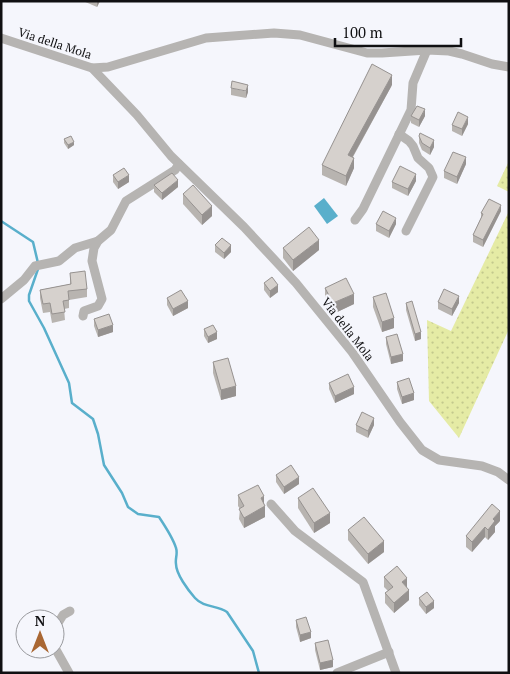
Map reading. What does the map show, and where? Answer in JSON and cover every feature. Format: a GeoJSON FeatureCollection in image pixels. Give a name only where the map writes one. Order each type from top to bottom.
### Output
{"type":"FeatureCollection","features":[{"type":"Feature","properties":{"kind":"street"},"geometry":{"type":"LineString","coordinates":[[92,68],[108,67],[206,38],[274,33],[300,35],[367,53],[427,50],[455,52],[492,64],[509,67]]}},
{"type":"Feature","properties":{"kind":"street","name":"Via della Mola"},"geometry":{"type":"LineString","coordinates":[[1,38],[92,68],[179,164],[238,221],[296,283],[352,352],[400,422],[424,451],[434,458],[445,462],[487,468],[498,472],[509,480]]}},
{"type":"Feature","properties":{"kind":"street"},"geometry":{"type":"LineString","coordinates":[[355,220],[363,209],[410,110],[413,82],[427,50]]}},
{"type":"Feature","properties":{"kind":"street"},"geometry":{"type":"LineString","coordinates":[[399,134],[413,146],[418,158],[429,168],[432,176],[406,231]]}},
{"type":"Feature","properties":{"kind":"street"},"geometry":{"type":"LineString","coordinates":[[83,316],[84,311],[98,306],[102,299],[92,261],[92,255],[98,242],[111,230],[126,201],[175,170],[179,164]]}},
{"type":"Feature","properties":{"kind":"street"},"geometry":{"type":"LineString","coordinates":[[1,299],[24,280],[31,269],[38,265],[59,261],[75,248],[98,242]]}},
{"type":"Feature","properties":{"kind":"street"},"geometry":{"type":"LineString","coordinates":[[271,504],[295,531],[363,582],[396,673]]}},
{"type":"Feature","properties":{"kind":"street"},"geometry":{"type":"LineString","coordinates":[[65,614],[70,611]]}},
{"type":"Feature","properties":{"kind":"street"},"geometry":{"type":"LineString","coordinates":[[337,673],[389,652]]}},
{"type":"Feature","properties":{"kind":"street"},"geometry":{"type":"LineString","coordinates":[[61,659],[69,673]]}},
{"type":"Feature","properties":{"kind":"green space"},"geometry":{"type":"Polygon","coordinates":[[[509,161],[509,192],[497,186],[509,161]]]}},
{"type":"Feature","properties":{"kind":"green space"},"geometry":{"type":"Polygon","coordinates":[[[509,211],[509,329],[459,438],[429,401],[427,320],[451,331],[509,211]]]}},
{"type":"Feature","properties":{"kind":"water"},"geometry":{"type":"Polygon","coordinates":[[[324,198],[338,216],[327,224],[314,206],[324,198]]]}},
{"type":"Feature","properties":{"kind":"building"},"geometry":{"type":"Polygon","coordinates":[[[372,64],[392,75],[348,155],[354,158],[346,176],[322,165],[372,64]]]}},
{"type":"Feature","properties":{"kind":"building"},"geometry":{"type":"Polygon","coordinates":[[[232,81],[248,85],[246,91],[231,88],[232,81]]]}},
{"type":"Feature","properties":{"kind":"building"},"geometry":{"type":"Polygon","coordinates":[[[417,106],[425,109],[419,120],[411,116],[417,106]]]}},
{"type":"Feature","properties":{"kind":"building"},"geometry":{"type":"Polygon","coordinates":[[[458,112],[468,117],[462,129],[452,125],[458,112]]]}},
{"type":"Feature","properties":{"kind":"building"},"geometry":{"type":"Polygon","coordinates":[[[420,133],[434,140],[430,148],[422,143],[419,136],[420,133]]]}},
{"type":"Feature","properties":{"kind":"building"},"geometry":{"type":"Polygon","coordinates":[[[71,136],[74,142],[68,145],[64,139],[71,136]]]}},
{"type":"Feature","properties":{"kind":"building"},"geometry":{"type":"Polygon","coordinates":[[[453,152],[466,157],[457,177],[444,171],[453,152]]]}},
{"type":"Feature","properties":{"kind":"building"},"geometry":{"type":"Polygon","coordinates":[[[400,166],[416,174],[408,189],[392,182],[400,166]]]}},
{"type":"Feature","properties":{"kind":"building"},"geometry":{"type":"Polygon","coordinates":[[[124,168],[129,175],[118,182],[113,175],[124,168]]]}},
{"type":"Feature","properties":{"kind":"building"},"geometry":{"type":"Polygon","coordinates":[[[172,173],[178,180],[162,193],[154,185],[172,173]]]}},
{"type":"Feature","properties":{"kind":"building"},"geometry":{"type":"Polygon","coordinates":[[[193,185],[212,206],[202,215],[183,194],[193,185]]]}},
{"type":"Feature","properties":{"kind":"building"},"geometry":{"type":"Polygon","coordinates":[[[489,199],[501,205],[483,240],[473,235],[483,214],[481,213],[489,199]]]}},
{"type":"Feature","properties":{"kind":"building"},"geometry":{"type":"Polygon","coordinates":[[[383,211],[396,218],[389,231],[376,224],[383,211]]]}},
{"type":"Feature","properties":{"kind":"building"},"geometry":{"type":"Polygon","coordinates":[[[309,227],[319,240],[293,260],[283,248],[309,227]]]}},
{"type":"Feature","properties":{"kind":"building"},"geometry":{"type":"Polygon","coordinates":[[[222,238],[231,245],[224,253],[215,245],[222,238]]]}},
{"type":"Feature","properties":{"kind":"building"},"geometry":{"type":"Polygon","coordinates":[[[85,271],[87,289],[68,291],[69,300],[63,301],[65,312],[52,314],[50,303],[43,304],[40,290],[71,284],[70,273],[85,271]]]}},
{"type":"Feature","properties":{"kind":"building"},"geometry":{"type":"Polygon","coordinates":[[[272,277],[278,285],[270,291],[264,283],[272,277]]]}},
{"type":"Feature","properties":{"kind":"building"},"geometry":{"type":"Polygon","coordinates":[[[346,278],[354,294],[333,303],[325,288],[346,278]]]}},
{"type":"Feature","properties":{"kind":"building"},"geometry":{"type":"Polygon","coordinates":[[[444,289],[459,296],[452,309],[438,302],[444,289]]]}},
{"type":"Feature","properties":{"kind":"building"},"geometry":{"type":"Polygon","coordinates":[[[181,290],[188,301],[173,309],[167,298],[181,290]]]}},
{"type":"Feature","properties":{"kind":"building"},"geometry":{"type":"Polygon","coordinates":[[[386,293],[394,318],[382,322],[373,297],[386,293]]]}},
{"type":"Feature","properties":{"kind":"building"},"geometry":{"type":"Polygon","coordinates":[[[412,301],[421,332],[415,334],[406,303],[412,301]]]}},
{"type":"Feature","properties":{"kind":"building"},"geometry":{"type":"Polygon","coordinates":[[[109,314],[113,325],[98,330],[94,319],[109,314]]]}},
{"type":"Feature","properties":{"kind":"building"},"geometry":{"type":"Polygon","coordinates":[[[213,325],[217,332],[208,337],[204,329],[213,325]]]}},
{"type":"Feature","properties":{"kind":"building"},"geometry":{"type":"Polygon","coordinates":[[[397,334],[403,354],[391,357],[386,337],[397,334]]]}},
{"type":"Feature","properties":{"kind":"building"},"geometry":{"type":"Polygon","coordinates":[[[228,358],[236,386],[221,390],[213,362],[228,358]]]}},
{"type":"Feature","properties":{"kind":"building"},"geometry":{"type":"Polygon","coordinates":[[[348,374],[354,387],[335,396],[329,383],[348,374]]]}},
{"type":"Feature","properties":{"kind":"building"},"geometry":{"type":"Polygon","coordinates":[[[409,378],[414,393],[402,397],[397,382],[409,378]]]}},
{"type":"Feature","properties":{"kind":"building"},"geometry":{"type":"Polygon","coordinates":[[[362,412],[374,418],[368,431],[356,425],[362,412]]]}},
{"type":"Feature","properties":{"kind":"building"},"geometry":{"type":"Polygon","coordinates":[[[291,465],[299,477],[284,487],[276,475],[291,465]]]}},
{"type":"Feature","properties":{"kind":"building"},"geometry":{"type":"Polygon","coordinates":[[[258,485],[264,496],[261,498],[265,506],[244,518],[239,509],[244,506],[238,495],[258,485]]]}},
{"type":"Feature","properties":{"kind":"building"},"geometry":{"type":"Polygon","coordinates":[[[313,488],[330,513],[314,523],[298,498],[313,488]]]}},
{"type":"Feature","properties":{"kind":"building"},"geometry":{"type":"Polygon","coordinates":[[[492,504],[500,511],[493,519],[495,521],[488,530],[485,527],[472,542],[466,536],[492,504]]]}},
{"type":"Feature","properties":{"kind":"building"},"geometry":{"type":"Polygon","coordinates":[[[364,517],[384,541],[368,554],[348,530],[364,517]]]}},
{"type":"Feature","properties":{"kind":"building"},"geometry":{"type":"Polygon","coordinates":[[[397,566],[407,578],[402,582],[409,590],[394,603],[385,593],[393,587],[384,577],[397,566]]]}},
{"type":"Feature","properties":{"kind":"building"},"geometry":{"type":"Polygon","coordinates":[[[427,592],[434,601],[426,607],[419,598],[427,592]]]}},
{"type":"Feature","properties":{"kind":"building"},"geometry":{"type":"Polygon","coordinates":[[[306,617],[311,632],[300,635],[296,620],[306,617]]]}},
{"type":"Feature","properties":{"kind":"building"},"geometry":{"type":"Polygon","coordinates":[[[328,640],[333,660],[320,663],[315,643],[328,640]]]}},
{"type":"Feature","properties":{"kind":"waterway"},"geometry":{"type":"LineString","coordinates":[[1,221],[33,242],[38,263]]}},
{"type":"Feature","properties":{"kind":"waterway"},"geometry":{"type":"LineString","coordinates":[[38,269],[29,295],[29,301],[44,328],[69,383],[72,403],[93,419],[104,465],[122,493],[128,507],[138,514],[159,517],[175,544],[177,568],[183,582],[199,601],[227,612],[253,651],[259,673]]}}]}
